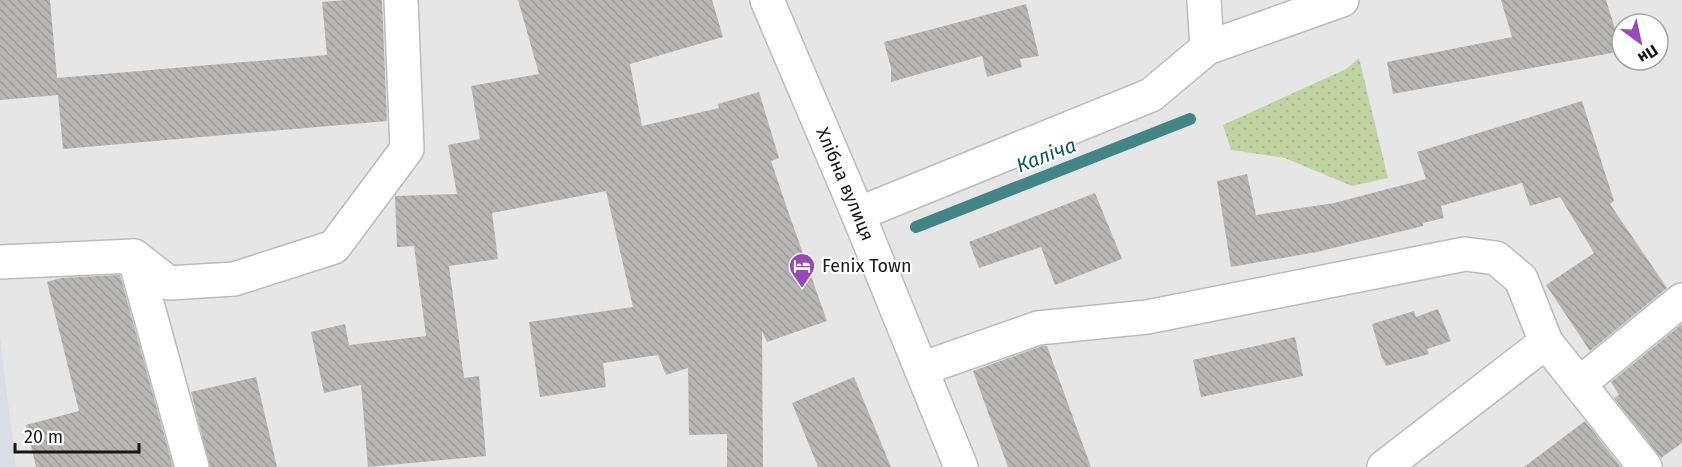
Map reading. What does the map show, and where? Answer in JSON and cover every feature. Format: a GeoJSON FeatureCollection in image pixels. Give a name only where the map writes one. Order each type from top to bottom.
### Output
{"type":"FeatureCollection","features":[{"type":"Feature","properties":{"kind":"street"},"geometry":{"type":"LineString","coordinates":[[0,262],[134,256],[169,283],[234,279],[334,247],[407,149],[401,0]]}},
{"type":"Feature","properties":{"kind":"street","name":"Хлібна вулиця"},"geometry":{"type":"LineString","coordinates":[[767,0],[921,369],[955,465]]}},
{"type":"Feature","properties":{"kind":"street"},"geometry":{"type":"LineString","coordinates":[[1204,0],[1207,48]]}},
{"type":"Feature","properties":{"kind":"street"},"geometry":{"type":"LineString","coordinates":[[858,214],[1151,95],[1207,48],[1342,0]]}},
{"type":"Feature","properties":{"kind":"street"},"geometry":{"type":"LineString","coordinates":[[921,369],[1038,328],[1147,316],[1465,254],[1496,258],[1521,279],[1546,342],[1645,467]]}},
{"type":"Feature","properties":{"kind":"street"},"geometry":{"type":"LineString","coordinates":[[134,256],[192,467]]}},
{"type":"Feature","properties":{"kind":"street"},"geometry":{"type":"LineString","coordinates":[[1579,384],[1682,300]]}},
{"type":"Feature","properties":{"kind":"street"},"geometry":{"type":"LineString","coordinates":[[1383,467],[1546,342]]}},
{"type":"Feature","properties":{"kind":"shaded area"},"geometry":{"type":"Polygon","coordinates":[[[0,337],[16,467],[0,467],[0,337]]]}},
{"type":"Feature","properties":{"kind":"green space"},"geometry":{"type":"Polygon","coordinates":[[[1359,58],[1388,178],[1352,186],[1285,158],[1231,150],[1223,125],[1346,69],[1359,58]]]}},
{"type":"Feature","properties":{"kind":"building"},"geometry":{"type":"Polygon","coordinates":[[[0,0],[50,0],[57,78],[327,55],[322,2],[382,0],[387,121],[63,149],[58,95],[0,100],[0,0]]]}},
{"type":"Feature","properties":{"kind":"building"},"geometry":{"type":"Polygon","coordinates":[[[518,0],[712,0],[723,37],[630,64],[642,126],[719,108],[718,104],[759,92],[779,158],[771,161],[827,321],[767,342],[762,331],[763,467],[727,467],[727,434],[689,435],[688,368],[666,375],[658,355],[603,363],[606,387],[540,397],[529,322],[633,307],[606,191],[492,213],[498,259],[449,266],[464,378],[479,376],[486,456],[368,467],[361,385],[324,393],[311,332],[345,324],[349,345],[426,336],[414,246],[397,247],[395,196],[457,194],[448,145],[480,139],[471,86],[539,74],[518,0]]]}},
{"type":"Feature","properties":{"kind":"building"},"geometry":{"type":"Polygon","coordinates":[[[1501,0],[1606,0],[1610,13],[1610,53],[1393,94],[1387,62],[1512,37],[1501,0]]]}},
{"type":"Feature","properties":{"kind":"building"},"geometry":{"type":"Polygon","coordinates":[[[1026,4],[1039,56],[1020,59],[1022,67],[987,77],[982,56],[891,82],[891,68],[884,42],[1026,4]]]}},
{"type":"Feature","properties":{"kind":"building"},"geometry":{"type":"Polygon","coordinates":[[[1582,101],[1614,201],[1610,204],[1667,288],[1590,351],[1546,285],[1594,253],[1560,197],[1530,206],[1522,183],[1441,206],[1444,218],[1423,223],[1423,226],[1317,252],[1231,267],[1217,181],[1247,174],[1256,215],[1334,203],[1426,179],[1417,152],[1582,101]]]}},
{"type":"Feature","properties":{"kind":"building"},"geometry":{"type":"Polygon","coordinates":[[[1095,193],[1122,259],[1055,285],[1041,247],[979,268],[969,242],[1095,193]]]}},
{"type":"Feature","properties":{"kind":"building"},"geometry":{"type":"Polygon","coordinates":[[[120,275],[173,467],[36,467],[26,425],[79,411],[47,282],[61,278],[120,275]]]}},
{"type":"Feature","properties":{"kind":"building"},"geometry":{"type":"Polygon","coordinates":[[[1438,309],[1451,341],[1427,349],[1429,354],[1386,366],[1372,324],[1414,311],[1416,317],[1438,309]]]}},
{"type":"Feature","properties":{"kind":"building"},"geometry":{"type":"Polygon","coordinates":[[[1682,324],[1682,443],[1661,458],[1614,398],[1619,395],[1611,382],[1682,324]]]}},
{"type":"Feature","properties":{"kind":"building"},"geometry":{"type":"Polygon","coordinates":[[[1295,337],[1303,376],[1201,397],[1193,360],[1295,337]]]}},
{"type":"Feature","properties":{"kind":"building"},"geometry":{"type":"Polygon","coordinates":[[[1047,346],[1091,467],[1008,467],[973,371],[1047,346]]]}},
{"type":"Feature","properties":{"kind":"building"},"geometry":{"type":"Polygon","coordinates":[[[256,377],[277,467],[210,467],[191,392],[256,377]]]}},
{"type":"Feature","properties":{"kind":"building"},"geometry":{"type":"Polygon","coordinates":[[[854,377],[891,467],[818,467],[792,403],[854,377]]]}},
{"type":"Feature","properties":{"kind":"building"},"geometry":{"type":"Polygon","coordinates":[[[1585,421],[1621,467],[1524,467],[1585,421]]]}},
{"type":"Feature","properties":{"kind":"waterway","name":"Каліча"},"geometry":{"type":"LineString","coordinates":[[916,227],[1190,119]]}},
{"type":"Feature","properties":{"kind":"place","name":"Fenix Town"},"geometry":{"type":"Point","coordinates":[802,289]}}]}
